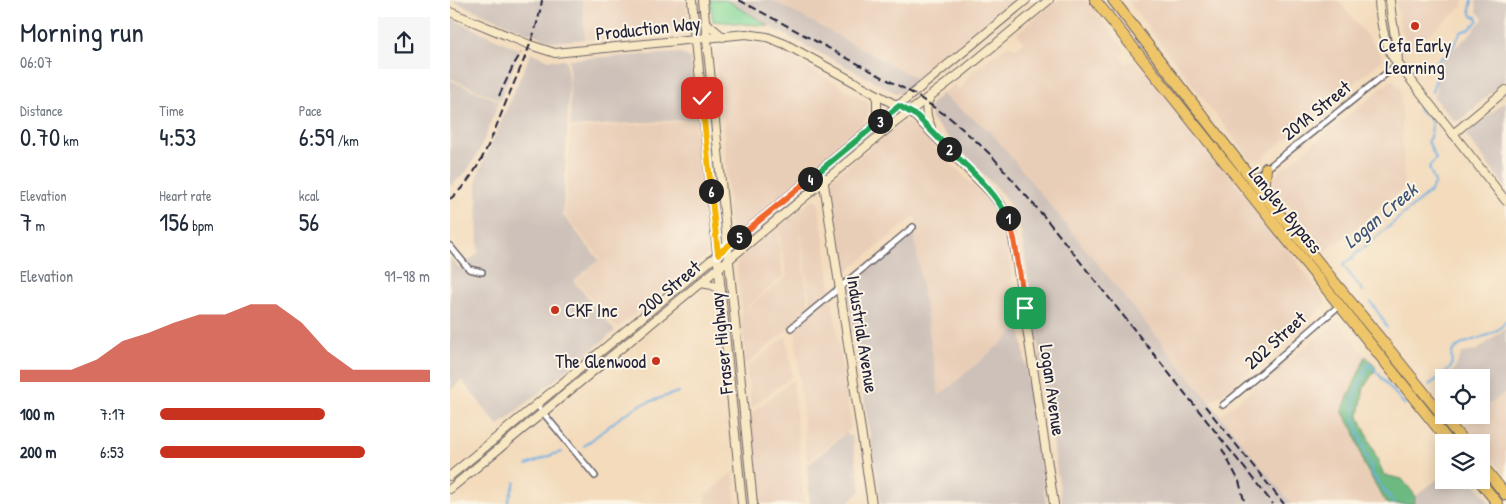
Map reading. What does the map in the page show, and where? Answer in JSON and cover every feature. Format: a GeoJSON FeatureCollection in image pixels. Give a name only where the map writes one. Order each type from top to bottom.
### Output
{"type":"FeatureCollection","features":[{"type":"Feature","properties":{"kind":"highway","name":"Langley Bypass"},"geometry":{"type":"LineString","coordinates":[[1094,0],[1443,434]]}},
{"type":"Feature","properties":{"kind":"highway","name":"Langley Bypass"},"geometry":{"type":"LineString","coordinates":[[1113,0],[1264,195],[1458,434]]}},
{"type":"Feature","properties":{"kind":"highway"},"geometry":{"type":"LineString","coordinates":[[1264,195],[1266,168]]}},
{"type":"Feature","properties":{"kind":"highway"},"geometry":{"type":"LineString","coordinates":[[1237,178],[1251,178]]}},
{"type":"Feature","properties":{"kind":"highway"},"geometry":{"type":"LineString","coordinates":[[1490,475],[1506,495]]}},
{"type":"Feature","properties":{"kind":"highway"},"geometry":{"type":"LineString","coordinates":[[1486,489],[1498,504]]}},
{"type":"Feature","properties":{"kind":"main road","name":"Fraser Highway"},"geometry":{"type":"LineString","coordinates":[[692,0],[742,504]]}},
{"type":"Feature","properties":{"kind":"main road","name":"Fraser Highway"},"geometry":{"type":"LineString","coordinates":[[703,0],[753,504]]}},
{"type":"Feature","properties":{"kind":"main road","name":"200 Street"},"geometry":{"type":"LineString","coordinates":[[450,476],[1026,0]]}},
{"type":"Feature","properties":{"kind":"main road","name":"200 Street"},"geometry":{"type":"LineString","coordinates":[[450,489],[909,111],[930,97],[1050,0]]}},
{"type":"Feature","properties":{"kind":"main road"},"geometry":{"type":"LineString","coordinates":[[1379,0],[1383,34],[1392,56],[1506,201]]}},
{"type":"Feature","properties":{"kind":"main road"},"geometry":{"type":"LineString","coordinates":[[1390,0],[1398,64]]}},
{"type":"Feature","properties":{"kind":"main road","name":"Production Way"},"geometry":{"type":"LineString","coordinates":[[450,12],[527,44],[555,53],[746,34],[758,35],[776,40],[909,111]]}},
{"type":"Feature","properties":{"kind":"main road"},"geometry":{"type":"LineString","coordinates":[[705,22],[723,37]]}},
{"type":"Feature","properties":{"kind":"main road"},"geometry":{"type":"LineString","coordinates":[[1453,134],[1506,90]]}},
{"type":"Feature","properties":{"kind":"main road"},"geometry":{"type":"LineString","coordinates":[[877,95],[877,123]]}},
{"type":"Feature","properties":{"kind":"main road"},"geometry":{"type":"LineString","coordinates":[[930,97],[927,102],[926,113],[934,133]]}},
{"type":"Feature","properties":{"kind":"main road","name":"Logan Avenue"},"geometry":{"type":"LineString","coordinates":[[909,111],[934,133],[991,193],[1001,206],[1012,230],[1054,504]]}},
{"type":"Feature","properties":{"kind":"main road","name":"Industrial Avenue"},"geometry":{"type":"LineString","coordinates":[[822,169],[872,504]]}},
{"type":"Feature","properties":{"kind":"main road"},"geometry":{"type":"LineString","coordinates":[[701,282],[721,290]]}},
{"type":"Feature","properties":{"kind":"street","name":"201A Street"},"geometry":{"type":"LineString","coordinates":[[1251,178],[1398,64]]}},
{"type":"Feature","properties":{"kind":"street"},"geometry":{"type":"LineString","coordinates":[[791,328],[913,227]]}},
{"type":"Feature","properties":{"kind":"street"},"geometry":{"type":"LineString","coordinates":[[450,246],[469,269],[482,272]]}},
{"type":"Feature","properties":{"kind":"street","name":"202 Street"},"geometry":{"type":"LineString","coordinates":[[1223,406],[1348,298]]}},
{"type":"Feature","properties":{"kind":"street"},"geometry":{"type":"LineString","coordinates":[[536,404],[595,476]]}},
{"type":"Feature","properties":{"kind":"shaded area"},"geometry":{"type":"Polygon","coordinates":[[[450,0],[582,0],[585,39],[555,42],[450,0]]]}},
{"type":"Feature","properties":{"kind":"shaded area"},"geometry":{"type":"Polygon","coordinates":[[[582,0],[686,0],[688,29],[585,39],[582,0]]]}},
{"type":"Feature","properties":{"kind":"shaded area"},"geometry":{"type":"Polygon","coordinates":[[[726,0],[772,0],[919,80],[905,93],[896,93],[769,26],[726,0]]]}},
{"type":"Feature","properties":{"kind":"shaded area"},"geometry":{"type":"Polygon","coordinates":[[[772,0],[1022,0],[971,41],[969,39],[919,80],[772,0]]]}},
{"type":"Feature","properties":{"kind":"shaded area"},"geometry":{"type":"Polygon","coordinates":[[[1057,0],[1087,0],[1123,47],[1124,52],[1121,57],[1126,63],[1133,61],[1145,71],[1193,133],[1194,140],[1199,147],[1207,147],[1281,240],[1325,301],[1323,307],[1267,353],[1255,368],[1210,403],[991,132],[941,94],[955,84],[956,88],[963,88],[973,71],[1004,48],[1010,46],[1016,48],[1023,42],[1017,33],[1057,0]]]}},
{"type":"Feature","properties":{"kind":"shaded area"},"geometry":{"type":"Polygon","coordinates":[[[1127,0],[1338,0],[1382,55],[1381,61],[1260,160],[1249,158],[1127,0]]]}},
{"type":"Feature","properties":{"kind":"shaded area"},"geometry":{"type":"Polygon","coordinates":[[[1396,0],[1464,0],[1462,7],[1409,50],[1400,25],[1396,0]]]}},
{"type":"Feature","properties":{"kind":"shaded area"},"geometry":{"type":"Polygon","coordinates":[[[1476,0],[1506,0],[1506,79],[1461,120],[1454,121],[1433,96],[1436,93],[1436,71],[1441,60],[1467,37],[1483,19],[1477,11],[1476,0]]]}},
{"type":"Feature","properties":{"kind":"shaded area"},"geometry":{"type":"Polygon","coordinates":[[[450,18],[520,50],[500,100],[450,78],[450,18]]]}},
{"type":"Feature","properties":{"kind":"shaded area"},"geometry":{"type":"Polygon","coordinates":[[[744,44],[774,48],[837,84],[866,102],[869,106],[868,115],[860,129],[737,234],[732,233],[730,225],[721,86],[718,84],[714,54],[719,46],[744,44]]]}},
{"type":"Feature","properties":{"kind":"shaded area"},"geometry":{"type":"Polygon","coordinates":[[[531,53],[550,60],[566,60],[569,88],[563,215],[599,260],[574,281],[615,331],[498,426],[462,380],[450,390],[450,257],[460,269],[478,253],[477,177],[531,53]]]}},
{"type":"Feature","properties":{"kind":"shaded area"},"geometry":{"type":"Polygon","coordinates":[[[680,53],[690,58],[698,119],[571,127],[569,59],[680,53]]]}},
{"type":"Feature","properties":{"kind":"shaded area"},"geometry":{"type":"Polygon","coordinates":[[[1393,79],[1401,90],[1404,188],[1326,252],[1271,184],[1273,177],[1393,79]]]}},
{"type":"Feature","properties":{"kind":"shaded area"},"geometry":{"type":"Polygon","coordinates":[[[450,80],[499,101],[480,150],[466,172],[450,187],[450,80]]]}},
{"type":"Feature","properties":{"kind":"shaded area"},"geometry":{"type":"Polygon","coordinates":[[[941,94],[991,132],[1292,504],[1062,504],[1019,223],[1003,195],[931,119],[930,105],[941,94]]]}},
{"type":"Feature","properties":{"kind":"shaded area"},"geometry":{"type":"Polygon","coordinates":[[[1506,101],[1506,188],[1466,135],[1506,101]]]}},
{"type":"Feature","properties":{"kind":"shaded area"},"geometry":{"type":"Polygon","coordinates":[[[697,121],[709,253],[617,328],[576,281],[601,259],[565,215],[571,129],[697,121]]]}},
{"type":"Feature","properties":{"kind":"shaded area"},"geometry":{"type":"Polygon","coordinates":[[[906,122],[913,125],[986,199],[999,218],[1005,234],[1020,327],[939,396],[914,234],[918,232],[915,216],[846,272],[831,183],[833,178],[899,124],[906,122]]]}},
{"type":"Feature","properties":{"kind":"shaded area"},"geometry":{"type":"Polygon","coordinates":[[[813,199],[818,201],[851,428],[807,462],[795,328],[812,313],[798,212],[813,199]]]}},
{"type":"Feature","properties":{"kind":"shaded area"},"geometry":{"type":"Polygon","coordinates":[[[798,214],[809,311],[746,365],[741,313],[787,276],[778,226],[798,214]]]}},
{"type":"Feature","properties":{"kind":"shaded area"},"geometry":{"type":"Polygon","coordinates":[[[777,228],[783,276],[742,311],[736,261],[777,228]]]}},
{"type":"Feature","properties":{"kind":"shaded area"},"geometry":{"type":"Polygon","coordinates":[[[914,234],[939,396],[1020,327],[1046,504],[881,504],[847,288],[914,234]]]}},
{"type":"Feature","properties":{"kind":"shaded area"},"geometry":{"type":"Polygon","coordinates":[[[1337,321],[1366,356],[1342,411],[1354,431],[1364,465],[1387,504],[1292,504],[1221,415],[1337,321]]]}},
{"type":"Feature","properties":{"kind":"shaded area"},"geometry":{"type":"Polygon","coordinates":[[[1506,328],[1506,392],[1490,405],[1490,369],[1454,369],[1462,353],[1476,351],[1506,328]]]}},
{"type":"Feature","properties":{"kind":"shaded area"},"geometry":{"type":"Polygon","coordinates":[[[786,336],[792,376],[751,408],[747,368],[786,336]]]}},
{"type":"Feature","properties":{"kind":"shaded area"},"geometry":{"type":"Polygon","coordinates":[[[793,380],[804,504],[758,504],[749,415],[793,380]]]}},
{"type":"Feature","properties":{"kind":"shaded area"},"geometry":{"type":"Polygon","coordinates":[[[1506,393],[1506,476],[1490,457],[1490,434],[1472,434],[1465,427],[1469,424],[1490,424],[1490,406],[1506,393]]]}},
{"type":"Feature","properties":{"kind":"shaded area"},"geometry":{"type":"Polygon","coordinates":[[[847,432],[848,436],[852,436],[861,491],[845,504],[810,504],[807,466],[847,432]]]}},
{"type":"Feature","properties":{"kind":"shaded area"},"geometry":{"type":"Polygon","coordinates":[[[733,472],[736,504],[706,504],[705,495],[733,472]]]}},
{"type":"Feature","properties":{"kind":"shaded area"},"geometry":{"type":"Polygon","coordinates":[[[1435,481],[1435,489],[1479,489],[1491,504],[1417,504],[1416,496],[1435,481]]]}},
{"type":"Feature","properties":{"kind":"green space"},"geometry":{"type":"Polygon","coordinates":[[[710,0],[726,0],[769,26],[713,21],[710,0]]]}},
{"type":"Feature","properties":{"kind":"green space"},"geometry":{"type":"Polygon","coordinates":[[[1366,356],[1376,368],[1364,388],[1359,416],[1384,475],[1402,479],[1415,495],[1415,504],[1387,504],[1364,465],[1354,431],[1342,411],[1366,356]]]}},
{"type":"Feature","properties":{"kind":"waterway"},"geometry":{"type":"LineString","coordinates":[[1432,92],[1436,78],[1436,62],[1451,50],[1461,32],[1470,29],[1478,20],[1477,17],[1472,16],[1470,10],[1472,0]]}},
{"type":"Feature","properties":{"kind":"waterway","name":"Logan Creek"},"geometry":{"type":"LineString","coordinates":[[1363,291],[1343,265],[1430,192],[1435,183],[1429,167],[1436,159],[1428,141],[1432,124],[1429,118],[1419,111],[1418,104]]}},
{"type":"Feature","properties":{"kind":"waterway","name":"Logan Creek"},"geometry":{"type":"LineString","coordinates":[[1371,302],[1387,328]]}},
{"type":"Feature","properties":{"kind":"waterway"},"geometry":{"type":"LineString","coordinates":[[1429,385],[1449,370],[1452,365],[1452,353],[1455,349],[1466,342],[1495,332],[1506,321]]}},
{"type":"Feature","properties":{"kind":"waterway","name":"Logan Creek"},"geometry":{"type":"LineString","coordinates":[[1394,503],[1373,475],[1354,418],[1354,397],[1369,363],[1405,405]]}},
{"type":"Feature","properties":{"kind":"waterway"},"geometry":{"type":"LineString","coordinates":[[584,446],[622,416],[640,405],[678,392]]}},
{"type":"Feature","properties":{"kind":"waterway"},"geometry":{"type":"LineString","coordinates":[[527,465],[562,452]]}},
{"type":"Feature","properties":{"kind":"waterway"},"geometry":{"type":"LineString","coordinates":[[507,504],[515,482]]}},
{"type":"Feature","properties":{"kind":"railway"},"geometry":{"type":"LineString","coordinates":[[450,199],[470,178],[485,152],[528,50],[540,13],[542,0]]}},
{"type":"Feature","properties":{"kind":"railway"},"geometry":{"type":"LineString","coordinates":[[739,0],[914,94],[950,118],[992,156],[1047,220],[1273,504]]}},
{"type":"Feature","properties":{"kind":"railway"},"geometry":{"type":"LineString","coordinates":[[499,96],[521,53]]}},
{"type":"Feature","properties":{"kind":"railway"},"geometry":{"type":"LineString","coordinates":[[1205,406],[1284,504]]}},
{"type":"Feature","properties":{"kind":"railway"},"geometry":{"type":"LineString","coordinates":[[1222,449],[1239,481],[1245,504]]}},
{"type":"Feature","properties":{"kind":"place","name":"Cefa Early Learning"},"geometry":{"type":"Point","coordinates":[1415,26]}},
{"type":"Feature","properties":{"kind":"place","name":"CKF Inc"},"geometry":{"type":"Point","coordinates":[555,310]}},
{"type":"Feature","properties":{"kind":"place","name":"The Glenwood"},"geometry":{"type":"Point","coordinates":[656,361]}},
{"type":"Feature","properties":{"kind":"route"},"geometry":{"type":"LineString","coordinates":[[702,98],[718,254],[899,106],[924,124],[991,193],[1001,206],[1012,230],[1025,308]]}}]}
